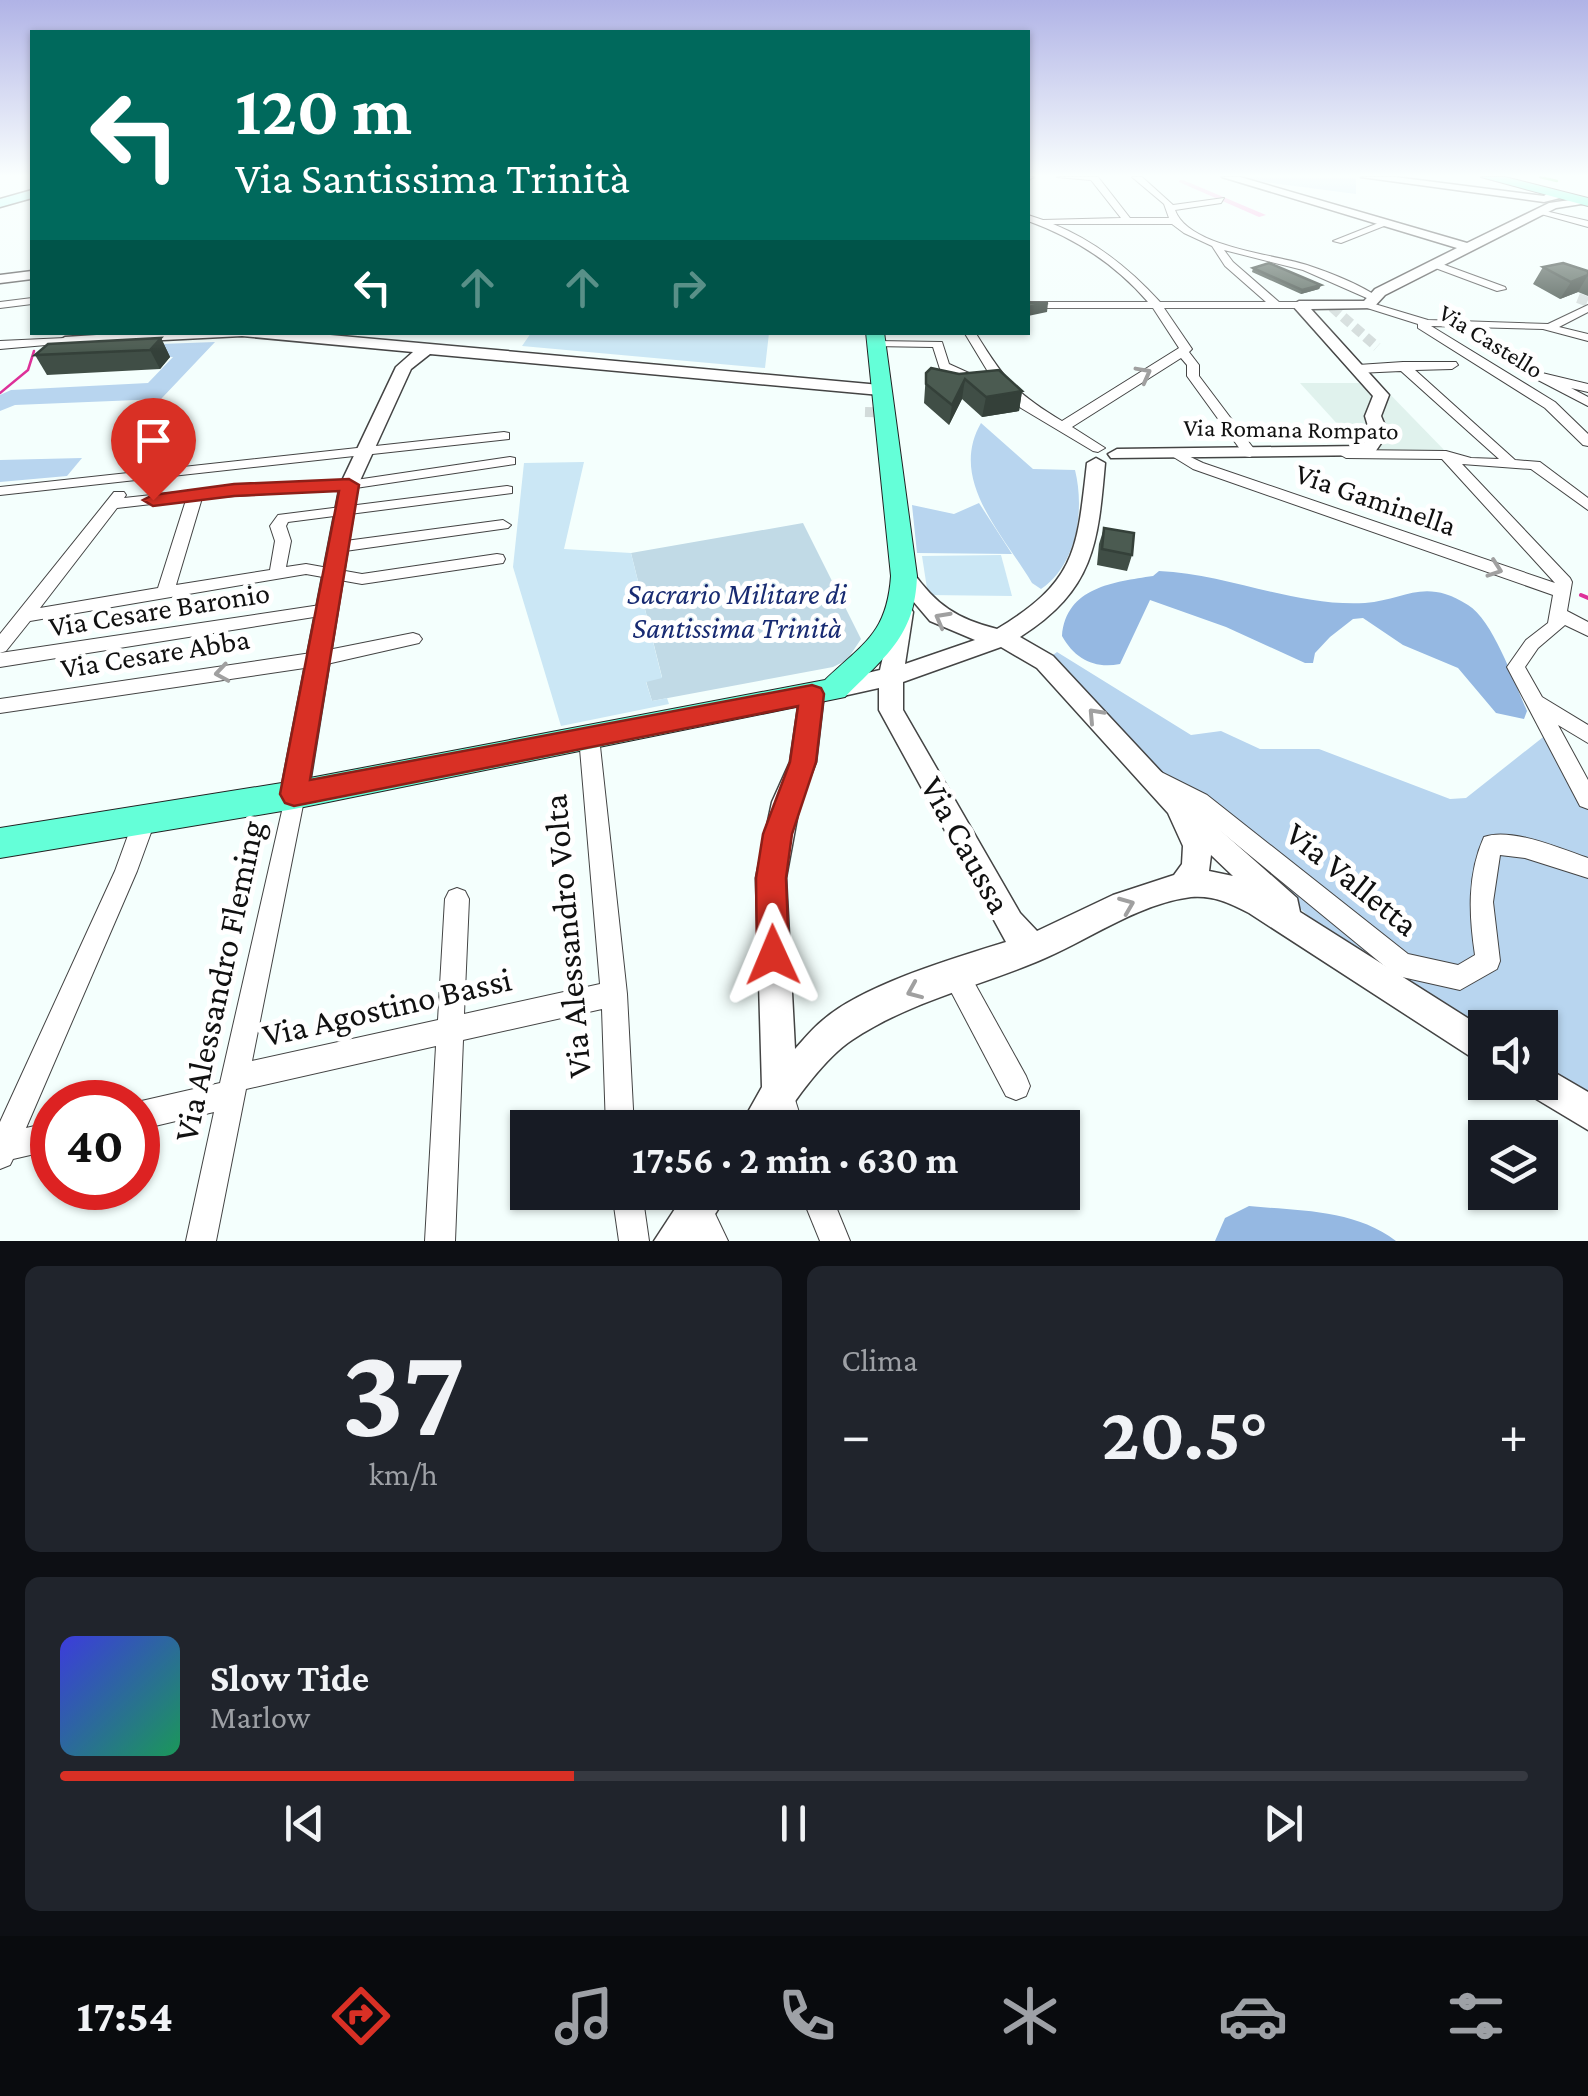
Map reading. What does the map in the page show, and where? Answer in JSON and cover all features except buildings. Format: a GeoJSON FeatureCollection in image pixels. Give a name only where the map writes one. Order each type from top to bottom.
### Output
{"type":"FeatureCollection","features":[{"type":"Feature","properties":{"kind":"main road"},"geometry":{"type":"LineString","coordinates":[[0,843],[294,794],[823,692],[861,666],[902,612],[904,576],[880,390],[880,340]]}},
{"type":"Feature","properties":{"kind":"street"},"geometry":{"type":"LineString","coordinates":[[1062,427],[1186,349],[1160,304],[1096,247],[1069,235]]}},
{"type":"Feature","properties":{"kind":"street"},"geometry":{"type":"LineString","coordinates":[[1199,235],[1218,246],[1230,264],[1275,304]]}},
{"type":"Feature","properties":{"kind":"street"},"geometry":{"type":"LineString","coordinates":[[1338,241],[1354,235]]}},
{"type":"Feature","properties":{"kind":"street"},"geometry":{"type":"LineString","coordinates":[[1423,235],[1469,248]]}},
{"type":"Feature","properties":{"kind":"street"},"geometry":{"type":"LineString","coordinates":[[1030,305],[1299,306],[1370,301],[1491,235]]}},
{"type":"Feature","properties":{"kind":"street"},"geometry":{"type":"LineString","coordinates":[[1218,246],[1233,246],[1306,268],[1413,320],[1550,327],[1588,338]]}},
{"type":"Feature","properties":{"kind":"street"},"geometry":{"type":"LineString","coordinates":[[1434,264],[1500,289]]}},
{"type":"Feature","properties":{"kind":"street"},"geometry":{"type":"LineString","coordinates":[[4,278],[30,275]]}},
{"type":"Feature","properties":{"kind":"street"},"geometry":{"type":"LineString","coordinates":[[0,305],[30,301]]}},
{"type":"Feature","properties":{"kind":"street"},"geometry":{"type":"LineString","coordinates":[[1299,306],[1381,395],[1373,416],[1379,433],[1367,451],[1346,454]]}},
{"type":"Feature","properties":{"kind":"street"},"geometry":{"type":"LineString","coordinates":[[1550,327],[1588,308]]}},
{"type":"Feature","properties":{"kind":"street","name":"Via Castello"},"geometry":{"type":"LineString","coordinates":[[1413,320],[1550,405],[1588,442]]}},
{"type":"Feature","properties":{"kind":"street"},"geometry":{"type":"LineString","coordinates":[[0,345],[138,335]]}},
{"type":"Feature","properties":{"kind":"street"},"geometry":{"type":"LineString","coordinates":[[276,335],[880,390]]}},
{"type":"Feature","properties":{"kind":"street"},"geometry":{"type":"LineString","coordinates":[[823,692],[891,677],[998,638],[1038,615],[1078,568],[1103,458],[1062,427],[1043,418],[1000,382],[971,335]]}},
{"type":"Feature","properties":{"kind":"street"},"geometry":{"type":"LineString","coordinates":[[880,340],[938,344],[944,366],[983,383],[1000,382]]}},
{"type":"Feature","properties":{"kind":"street"},"geometry":{"type":"LineString","coordinates":[[294,794],[349,485],[404,367],[426,348]]}},
{"type":"Feature","properties":{"kind":"street"},"geometry":{"type":"LineString","coordinates":[[1183,353],[1194,365],[1193,376],[1250,454]]}},
{"type":"Feature","properties":{"kind":"street"},"geometry":{"type":"LineString","coordinates":[[1358,369],[1452,365]]}},
{"type":"Feature","properties":{"kind":"street"},"geometry":{"type":"LineString","coordinates":[[1403,366],[1508,460],[1535,465],[1588,505]]}},
{"type":"Feature","properties":{"kind":"street"},"geometry":{"type":"LineString","coordinates":[[1588,386],[1542,376],[1588,402]]}},
{"type":"Feature","properties":{"kind":"street"},"geometry":{"type":"LineString","coordinates":[[1562,378],[1588,386]]}},
{"type":"Feature","properties":{"kind":"street"},"geometry":{"type":"LineString","coordinates":[[0,492],[504,436]]}},
{"type":"Feature","properties":{"kind":"street","name":"Via Romana Rompato"},"geometry":{"type":"LineString","coordinates":[[1103,458],[1174,452],[1446,455],[1470,462],[1508,460]]}},
{"type":"Feature","properties":{"kind":"street","name":"Via Gaminella"},"geometry":{"type":"LineString","coordinates":[[1174,452],[1198,466],[1563,592]]}},
{"type":"Feature","properties":{"kind":"street"},"geometry":{"type":"LineString","coordinates":[[1446,455],[1564,582],[1556,626],[1532,644],[1516,667],[1588,800]]}},
{"type":"Feature","properties":{"kind":"street"},"geometry":{"type":"LineString","coordinates":[[114,504],[349,485],[510,462]]}},
{"type":"Feature","properties":{"kind":"street"},"geometry":{"type":"LineString","coordinates":[[0,647],[114,504],[130,478]]}},
{"type":"Feature","properties":{"kind":"street"},"geometry":{"type":"LineString","coordinates":[[278,574],[284,542],[278,526],[284,518],[507,490]]}},
{"type":"Feature","properties":{"kind":"street"},"geometry":{"type":"LineString","coordinates":[[166,591],[195,496]]}},
{"type":"Feature","properties":{"kind":"street"},"geometry":{"type":"LineString","coordinates":[[338,548],[503,525]]}},
{"type":"Feature","properties":{"kind":"street"},"geometry":{"type":"LineString","coordinates":[[26,616],[306,570],[362,579],[497,559]]}},
{"type":"Feature","properties":{"kind":"street"},"geometry":{"type":"LineString","coordinates":[[904,576],[921,606],[942,622],[998,638],[1040,657],[1179,806],[1318,937]]}},
{"type":"Feature","properties":{"kind":"street","name":"Via Cesare Baronio"},"geometry":{"type":"LineString","coordinates":[[0,660],[327,610]]}},
{"type":"Feature","properties":{"kind":"street","name":"Via Caussa"},"geometry":{"type":"LineString","coordinates":[[902,612],[891,677],[891,710],[1009,924],[1026,942],[1038,946]]}},
{"type":"Feature","properties":{"kind":"street"},"geometry":{"type":"LineString","coordinates":[[1560,614],[1588,630]]}},
{"type":"Feature","properties":{"kind":"street"},"geometry":{"type":"LineString","coordinates":[[1038,615],[1040,657]]}},
{"type":"Feature","properties":{"kind":"street","name":"Via Cesare Abba"},"geometry":{"type":"LineString","coordinates":[[0,706],[318,659],[414,638]]}},
{"type":"Feature","properties":{"kind":"street"},"geometry":{"type":"LineString","coordinates":[[823,692],[891,710]]}},
{"type":"Feature","properties":{"kind":"street"},"geometry":{"type":"LineString","coordinates":[[785,1110],[780,1091],[771,878],[786,802],[803,762],[823,692]]}},
{"type":"Feature","properties":{"kind":"street"},"geometry":{"type":"LineString","coordinates":[[1536,702],[1588,735]]}},
{"type":"Feature","properties":{"kind":"street","name":"Via Alessandro Volta"},"geometry":{"type":"LineString","coordinates":[[588,737],[614,994],[619,1110]]}},
{"type":"Feature","properties":{"kind":"street","name":"Via Valletta"},"geometry":{"type":"LineString","coordinates":[[1150,774],[1199,801],[1402,965],[1437,975],[1460,978],[1488,960],[1481,902],[1482,870],[1492,844],[1525,848],[1588,868]]}},
{"type":"Feature","properties":{"kind":"street","name":"Via Alessandro Fleming"},"geometry":{"type":"LineString","coordinates":[[202,1241],[294,794]]}},
{"type":"Feature","properties":{"kind":"street"},"geometry":{"type":"LineString","coordinates":[[1179,806],[1197,846],[1196,868],[1184,884]]}},
{"type":"Feature","properties":{"kind":"street"},"geometry":{"type":"LineString","coordinates":[[1,1150],[126,871],[146,816]]}},
{"type":"Feature","properties":{"kind":"street"},"geometry":{"type":"LineString","coordinates":[[1038,946],[1124,905],[1184,884],[1224,884],[1318,937],[1468,1037]]}},
{"type":"Feature","properties":{"kind":"street"},"geometry":{"type":"LineString","coordinates":[[440,1241],[457,899]]}},
{"type":"Feature","properties":{"kind":"street","name":"Via Caussa"},"geometry":{"type":"LineString","coordinates":[[769,1110],[780,1091],[836,1030],[880,1005],[954,973],[1038,946]]}},
{"type":"Feature","properties":{"kind":"street"},"geometry":{"type":"LineString","coordinates":[[954,973],[1016,1086]]}},
{"type":"Feature","properties":{"kind":"street","name":"Via Agostino Bassi"},"geometry":{"type":"LineString","coordinates":[[160,1109],[452,1026],[614,994]]}},
{"type":"Feature","properties":{"kind":"street"},"geometry":{"type":"LineString","coordinates":[[1558,1093],[1588,1112]]}},
{"type":"Feature","properties":{"kind":"street"},"geometry":{"type":"LineString","coordinates":[[1,1150],[30,1142]]}},
{"type":"Feature","properties":{"kind":"street"},"geometry":{"type":"LineString","coordinates":[[630,1210],[634,1241]]}},
{"type":"Feature","properties":{"kind":"street"},"geometry":{"type":"LineString","coordinates":[[823,1210],[836,1241]]}},
{"type":"Feature","properties":{"kind":"shaded area"},"geometry":{"type":"Polygon","coordinates":[[[529,335],[769,335],[765,368],[522,346],[529,335]]]}},
{"type":"Feature","properties":{"kind":"shaded area"},"geometry":{"type":"Polygon","coordinates":[[[215,342],[161,399],[15,405],[0,411],[0,395],[11,390],[148,383],[173,357],[62,361],[78,347],[215,342]]]}},
{"type":"Feature","properties":{"kind":"shaded area"},"geometry":{"type":"Polygon","coordinates":[[[1300,383],[1379,383],[1447,453],[1362,451],[1300,383]]]}},
{"type":"Feature","properties":{"kind":"shaded area"},"geometry":{"type":"Polygon","coordinates":[[[981,423],[1033,469],[1075,470],[1079,502],[1075,536],[1063,566],[1041,589],[1032,583],[994,526],[975,486],[973,444],[981,423]]]}},
{"type":"Feature","properties":{"kind":"shaded area"},"geometry":{"type":"Polygon","coordinates":[[[82,458],[67,476],[0,482],[0,460],[82,458]]]}},
{"type":"Feature","properties":{"kind":"shaded area"},"geometry":{"type":"Polygon","coordinates":[[[584,462],[564,549],[631,553],[662,678],[646,682],[652,701],[667,698],[669,704],[561,726],[513,567],[524,463],[584,462]]]}},
{"type":"Feature","properties":{"kind":"shaded area"},"geometry":{"type":"Polygon","coordinates":[[[979,503],[1012,554],[917,553],[912,505],[954,514],[979,503]]]}},
{"type":"Feature","properties":{"kind":"shaded area"},"geometry":{"type":"Polygon","coordinates":[[[1001,555],[1012,596],[928,595],[922,556],[1001,555]]]}},
{"type":"Feature","properties":{"kind":"shaded area"},"geometry":{"type":"Polygon","coordinates":[[[1159,571],[1339,603],[1365,603],[1427,591],[1453,597],[1477,613],[1494,637],[1527,711],[1524,719],[1496,713],[1458,668],[1403,645],[1363,618],[1353,619],[1315,653],[1313,663],[1305,663],[1226,627],[1150,600],[1120,664],[1086,661],[1073,651],[1062,636],[1065,620],[1082,597],[1108,585],[1153,576],[1159,571]]]}},
{"type":"Feature","properties":{"kind":"shaded area"},"geometry":{"type":"Polygon","coordinates":[[[1057,652],[1191,735],[1221,731],[1260,749],[1319,749],[1450,799],[1466,798],[1547,734],[1588,808],[1588,1095],[1558,1077],[1558,1010],[1468,1010],[1468,1022],[1329,936],[1169,783],[1049,658],[1057,652]]]}},
{"type":"Feature","properties":{"kind":"shaded area"},"geometry":{"type":"Polygon","coordinates":[[[1249,1206],[1344,1217],[1396,1241],[1215,1241],[1225,1218],[1249,1206]]]}},
{"type":"Feature","properties":{"kind":"green space","name":"Sacrario Militare di Santissima Trinità"},"geometry":{"type":"Polygon","coordinates":[[[803,523],[861,639],[847,660],[833,667],[652,701],[646,681],[662,677],[631,553],[803,523]]]}},
{"type":"Feature","properties":{"kind":"waterway"},"geometry":{"type":"LineString","coordinates":[[0,393],[28,370],[34,351]]}},
{"type":"Feature","properties":{"kind":"waterway"},"geometry":{"type":"LineString","coordinates":[[1581,595],[1588,598]]}},
{"type":"Feature","properties":{"kind":"tunnel"},"geometry":{"type":"LineString","coordinates":[[1578,298],[1588,302]]}},
{"type":"Feature","properties":{"kind":"tunnel"},"geometry":{"type":"LineString","coordinates":[[1332,307],[1377,347]]}},
{"type":"Feature","properties":{"kind":"tunnel"},"geometry":{"type":"LineString","coordinates":[[865,412],[895,413]]}},
{"type":"Feature","properties":{"kind":"route"},"geometry":{"type":"LineString","coordinates":[[153,500],[234,490],[349,485],[294,794],[812,694],[803,762],[786,802],[771,878],[773,955]]}}]}
